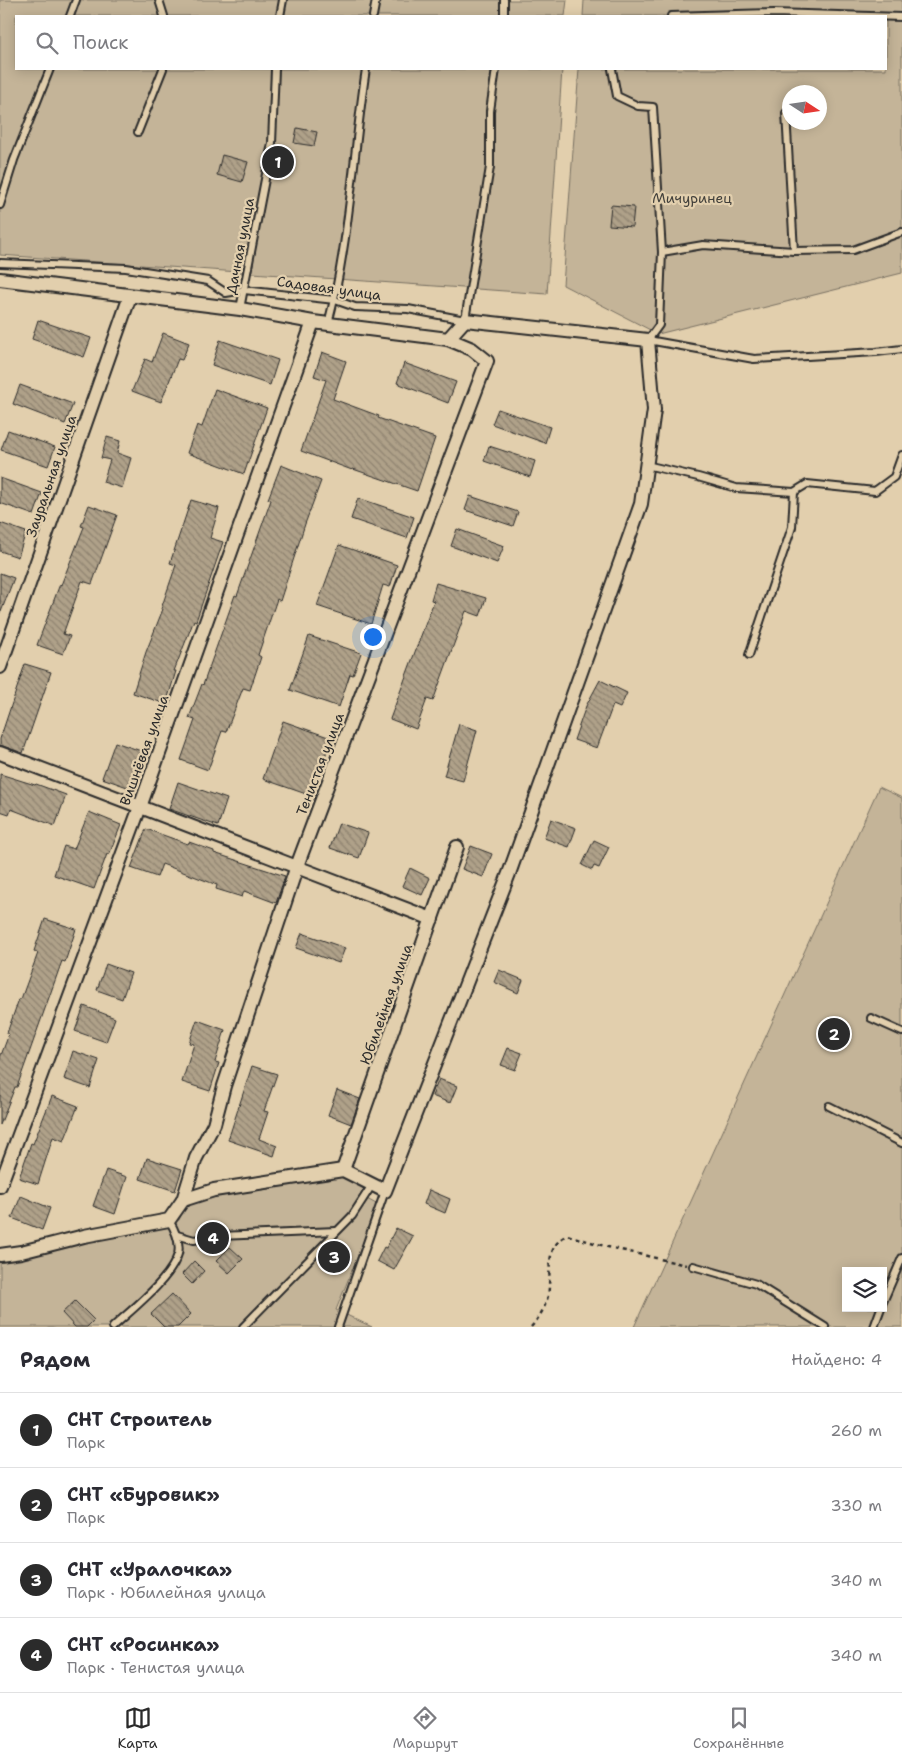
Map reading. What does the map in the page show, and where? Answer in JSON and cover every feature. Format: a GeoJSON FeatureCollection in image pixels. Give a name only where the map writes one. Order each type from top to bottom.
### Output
{"type":"FeatureCollection","features":[{"type":"Feature","properties":{"kind":"street"},"geometry":{"type":"LineString","coordinates":[[0,280],[240,309],[313,322],[448,339],[465,320],[648,340],[654,410],[641,504],[510,871],[385,1191],[343,1170],[214,1190],[183,1200]]}},
{"type":"Feature","properties":{"kind":"street","name":"Зауральная улица"},"geometry":{"type":"LineString","coordinates":[[0,667],[130,296]]}},
{"type":"Feature","properties":{"kind":"street","name":"Вишнёвая улица"},"geometry":{"type":"LineString","coordinates":[[0,1186],[140,807],[313,322]]}},
{"type":"Feature","properties":{"kind":"street","name":"Тенистая улица"},"geometry":{"type":"LineString","coordinates":[[169,1220],[183,1200],[196,1158],[214,1124],[224,1086],[297,866],[487,361],[472,349],[448,339]]}},
{"type":"Feature","properties":{"kind":"street"},"geometry":{"type":"LineString","coordinates":[[0,753],[432,919]]}},
{"type":"Feature","properties":{"kind":"street","name":"Юбилейная улица"},"geometry":{"type":"LineString","coordinates":[[343,1170],[457,847]]}},
{"type":"Feature","properties":{"kind":"street"},"geometry":{"type":"LineString","coordinates":[[0,1255],[21,1252],[84,1236],[169,1220]]}},
{"type":"Feature","properties":{"kind":"lane"},"geometry":{"type":"LineString","coordinates":[[70,15],[76,0]]}},
{"type":"Feature","properties":{"kind":"lane"},"geometry":{"type":"LineString","coordinates":[[159,0],[164,15]]}},
{"type":"Feature","properties":{"kind":"lane"},"geometry":{"type":"LineString","coordinates":[[280,15],[283,0]]}},
{"type":"Feature","properties":{"kind":"lane"},"geometry":{"type":"LineString","coordinates":[[374,15],[376,0]]}},
{"type":"Feature","properties":{"kind":"lane"},"geometry":{"type":"LineString","coordinates":[[504,0],[504,15]]}},
{"type":"Feature","properties":{"kind":"lane"},"geometry":{"type":"LineString","coordinates":[[697,15],[774,12],[851,15]]}},
{"type":"Feature","properties":{"kind":"lane"},"geometry":{"type":"LineString","coordinates":[[887,16],[902,17]]}},
{"type":"Feature","properties":{"kind":"lane"},"geometry":{"type":"LineString","coordinates":[[0,205],[14,160],[50,70]]}},
{"type":"Feature","properties":{"kind":"lane"},"geometry":{"type":"LineString","coordinates":[[138,132],[163,70]]}},
{"type":"Feature","properties":{"kind":"lane","name":"Дачная улица"},"geometry":{"type":"LineString","coordinates":[[240,309],[272,144],[274,70]]}},
{"type":"Feature","properties":{"kind":"lane"},"geometry":{"type":"LineString","coordinates":[[328,324],[334,300],[348,212],[358,120],[366,70]]}},
{"type":"Feature","properties":{"kind":"lane"},"geometry":{"type":"LineString","coordinates":[[465,320],[490,167],[490,111],[496,70]]}},
{"type":"Feature","properties":{"kind":"lane"},"geometry":{"type":"LineString","coordinates":[[612,70],[617,96],[638,106],[653,107],[662,252],[659,325],[648,340],[754,359],[902,349]]}},
{"type":"Feature","properties":{"kind":"lane"},"geometry":{"type":"LineString","coordinates":[[787,130],[794,251]]}},
{"type":"Feature","properties":{"kind":"lane"},"geometry":{"type":"LineString","coordinates":[[662,252],[703,245],[794,251],[854,250],[902,232]]}},
{"type":"Feature","properties":{"kind":"lane","name":"Садовая улица"},"geometry":{"type":"LineString","coordinates":[[0,263],[126,268],[208,281],[226,294],[244,290],[334,300],[355,307],[408,310],[465,320]]}},
{"type":"Feature","properties":{"kind":"lane"},"geometry":{"type":"LineString","coordinates":[[646,465],[736,488],[794,492],[807,484],[875,491],[894,477],[902,455]]}},
{"type":"Feature","properties":{"kind":"lane"},"geometry":{"type":"LineString","coordinates":[[749,655],[792,527],[794,492]]}},
{"type":"Feature","properties":{"kind":"lane"},"geometry":{"type":"LineString","coordinates":[[871,1018],[902,1032]]}},
{"type":"Feature","properties":{"kind":"lane"},"geometry":{"type":"LineString","coordinates":[[829,1106],[902,1143]]}},
{"type":"Feature","properties":{"kind":"lane"},"geometry":{"type":"LineString","coordinates":[[242,1327],[352,1216],[372,1185]]}},
{"type":"Feature","properties":{"kind":"lane"},"geometry":{"type":"LineString","coordinates":[[338,1327],[385,1191]]}},
{"type":"Feature","properties":{"kind":"lane"},"geometry":{"type":"LineString","coordinates":[[113,1327],[165,1278],[178,1253],[177,1235],[169,1220]]}},
{"type":"Feature","properties":{"kind":"lane"},"geometry":{"type":"LineString","coordinates":[[177,1235],[194,1240],[219,1236],[336,1231]]}},
{"type":"Feature","properties":{"kind":"lane"},"geometry":{"type":"LineString","coordinates":[[887,1293],[902,1259]]}},
{"type":"Feature","properties":{"kind":"lane"},"geometry":{"type":"LineString","coordinates":[[693,1266],[756,1284],[826,1327]]}},
{"type":"Feature","properties":{"kind":"lane"},"geometry":{"type":"LineString","coordinates":[[874,1327],[880,1312]]}},
{"type":"Feature","properties":{"kind":"path"},"geometry":{"type":"LineString","coordinates":[[530,1327],[541,1316],[548,1296],[552,1251],[558,1240],[568,1235],[693,1266]]}},
{"type":"Feature","properties":{"kind":"green space"},"geometry":{"type":"Polygon","coordinates":[[[0,0],[567,0],[565,15],[15,15],[15,70],[562,70],[547,294],[0,255],[0,0]]]}},
{"type":"Feature","properties":{"kind":"green space","name":"Мичуринец"},"geometry":{"type":"Polygon","coordinates":[[[584,0],[902,0],[902,273],[658,334],[563,285],[579,70],[887,70],[887,15],[583,15],[584,0]]]}},
{"type":"Feature","properties":{"kind":"green space"},"geometry":{"type":"Polygon","coordinates":[[[879,787],[902,798],[902,1327],[634,1327],[879,787]]]}},
{"type":"Feature","properties":{"kind":"green space"},"geometry":{"type":"Polygon","coordinates":[[[341,1173],[362,1186],[367,1199],[378,1205],[336,1310],[372,1327],[0,1327],[0,1258],[179,1220],[186,1202],[341,1173]]]}},
{"type":"Feature","properties":{"kind":"building"},"geometry":{"type":"Polygon","coordinates":[[[297,128],[317,132],[314,146],[294,143],[297,128]]]}},
{"type":"Feature","properties":{"kind":"building"},"geometry":{"type":"Polygon","coordinates":[[[222,155],[248,162],[242,182],[217,175],[222,155]]]}},
{"type":"Feature","properties":{"kind":"building"},"geometry":{"type":"Polygon","coordinates":[[[611,205],[634,207],[632,227],[609,225],[611,205]]]}},
{"type":"Feature","properties":{"kind":"building"},"geometry":{"type":"Polygon","coordinates":[[[38,320],[91,338],[84,357],[32,339],[38,320]]]}},
{"type":"Feature","properties":{"kind":"building"},"geometry":{"type":"Polygon","coordinates":[[[163,333],[189,343],[182,360],[178,359],[161,402],[132,391],[145,359],[152,362],[163,333]]]}},
{"type":"Feature","properties":{"kind":"building"},"geometry":{"type":"Polygon","coordinates":[[[220,340],[278,360],[270,385],[212,365],[220,340]]]}},
{"type":"Feature","properties":{"kind":"building"},"geometry":{"type":"Polygon","coordinates":[[[322,352],[346,361],[333,399],[379,416],[378,418],[435,438],[417,491],[301,451],[326,380],[314,376],[322,352]]]}},
{"type":"Feature","properties":{"kind":"building"},"geometry":{"type":"Polygon","coordinates":[[[404,363],[456,382],[448,403],[397,383],[404,363]]]}},
{"type":"Feature","properties":{"kind":"building"},"geometry":{"type":"Polygon","coordinates":[[[20,385],[73,404],[65,424],[13,404],[20,385]]]}},
{"type":"Feature","properties":{"kind":"building"},"geometry":{"type":"Polygon","coordinates":[[[215,389],[267,408],[244,474],[187,453],[197,425],[202,427],[215,389]]]}},
{"type":"Feature","properties":{"kind":"building"},"geometry":{"type":"Polygon","coordinates":[[[498,409],[550,427],[545,443],[492,424],[498,409]]]}},
{"type":"Feature","properties":{"kind":"building"},"geometry":{"type":"Polygon","coordinates":[[[8,430],[55,447],[48,466],[1,450],[8,430]]]}},
{"type":"Feature","properties":{"kind":"building"},"geometry":{"type":"Polygon","coordinates":[[[107,437],[120,441],[117,453],[131,458],[122,488],[103,482],[110,460],[101,458],[107,437]]]}},
{"type":"Feature","properties":{"kind":"building"},"geometry":{"type":"Polygon","coordinates":[[[489,446],[535,461],[530,477],[484,461],[489,446]]]}},
{"type":"Feature","properties":{"kind":"building"},"geometry":{"type":"Polygon","coordinates":[[[281,465],[321,481],[280,601],[277,599],[258,655],[261,657],[250,690],[243,688],[226,732],[222,731],[208,770],[181,760],[195,720],[189,718],[203,685],[235,595],[237,596],[271,500],[268,499],[281,465]]]}},
{"type":"Feature","properties":{"kind":"building"},"geometry":{"type":"Polygon","coordinates":[[[0,478],[42,493],[34,515],[0,503],[0,478]]]}},
{"type":"Feature","properties":{"kind":"building"},"geometry":{"type":"Polygon","coordinates":[[[470,496],[518,512],[513,526],[465,510],[470,496]]]}},
{"type":"Feature","properties":{"kind":"building"},"geometry":{"type":"Polygon","coordinates":[[[358,498],[414,517],[407,538],[351,519],[358,498]]]}},
{"type":"Feature","properties":{"kind":"building"},"geometry":{"type":"Polygon","coordinates":[[[191,500],[219,508],[210,538],[223,542],[196,621],[194,620],[174,671],[176,671],[166,704],[133,693],[146,652],[163,609],[161,609],[176,565],[170,563],[191,500]]]}},
{"type":"Feature","properties":{"kind":"building"},"geometry":{"type":"Polygon","coordinates":[[[89,505],[117,515],[92,584],[82,581],[63,634],[70,636],[63,654],[37,645],[84,527],[81,526],[89,505]]]}},
{"type":"Feature","properties":{"kind":"building"},"geometry":{"type":"Polygon","coordinates":[[[0,523],[26,532],[18,557],[0,551],[0,523]]]}},
{"type":"Feature","properties":{"kind":"building"},"geometry":{"type":"Polygon","coordinates":[[[457,529],[504,546],[497,563],[451,546],[457,529]]]}},
{"type":"Feature","properties":{"kind":"building"},"geometry":{"type":"Polygon","coordinates":[[[339,545],[397,565],[390,587],[383,585],[371,624],[317,606],[339,545]]]}},
{"type":"Feature","properties":{"kind":"building"},"geometry":{"type":"Polygon","coordinates":[[[0,573],[14,578],[1,612],[0,612],[0,573]]]}},
{"type":"Feature","properties":{"kind":"building"},"geometry":{"type":"Polygon","coordinates":[[[436,583],[486,598],[480,616],[466,611],[433,701],[427,699],[416,729],[390,719],[434,601],[431,600],[436,583]]]}},
{"type":"Feature","properties":{"kind":"building"},"geometry":{"type":"Polygon","coordinates":[[[309,636],[361,653],[353,675],[350,674],[339,707],[290,690],[309,636]]]}},
{"type":"Feature","properties":{"kind":"building"},"geometry":{"type":"Polygon","coordinates":[[[25,664],[51,672],[23,753],[0,745],[0,739],[25,664]]]}},
{"type":"Feature","properties":{"kind":"building"},"geometry":{"type":"Polygon","coordinates":[[[600,680],[627,693],[620,708],[613,705],[597,748],[574,740],[586,706],[600,680]]]}},
{"type":"Feature","properties":{"kind":"building"},"geometry":{"type":"Polygon","coordinates":[[[283,721],[331,738],[324,760],[321,759],[309,795],[263,779],[283,721]]]}},
{"type":"Feature","properties":{"kind":"building"},"geometry":{"type":"Polygon","coordinates":[[[459,724],[477,730],[463,781],[444,776],[459,724]]]}},
{"type":"Feature","properties":{"kind":"building"},"geometry":{"type":"Polygon","coordinates":[[[115,742],[144,752],[130,788],[102,778],[115,742]]]}},
{"type":"Feature","properties":{"kind":"building"},"geometry":{"type":"Polygon","coordinates":[[[0,774],[66,795],[55,826],[11,809],[9,814],[0,811],[0,774]]]}},
{"type":"Feature","properties":{"kind":"building"},"geometry":{"type":"Polygon","coordinates":[[[178,782],[227,799],[218,826],[169,809],[178,782]]]}},
{"type":"Feature","properties":{"kind":"building"},"geometry":{"type":"Polygon","coordinates":[[[89,812],[121,825],[109,855],[107,854],[94,889],[54,875],[64,846],[74,849],[89,812]]]}},
{"type":"Feature","properties":{"kind":"building"},"geometry":{"type":"Polygon","coordinates":[[[551,819],[576,828],[569,847],[544,838],[551,819]]]}},
{"type":"Feature","properties":{"kind":"building"},"geometry":{"type":"Polygon","coordinates":[[[339,823],[368,833],[359,858],[330,848],[339,823]]]}},
{"type":"Feature","properties":{"kind":"building"},"geometry":{"type":"Polygon","coordinates":[[[146,829],[285,876],[276,903],[244,891],[242,897],[216,889],[217,885],[162,864],[157,877],[131,868],[146,829]]]}},
{"type":"Feature","properties":{"kind":"building"},"geometry":{"type":"Polygon","coordinates":[[[594,840],[609,847],[599,868],[594,866],[592,870],[582,865],[594,840]]]}},
{"type":"Feature","properties":{"kind":"building"},"geometry":{"type":"Polygon","coordinates":[[[471,846],[492,854],[483,877],[462,869],[471,846]]]}},
{"type":"Feature","properties":{"kind":"building"},"geometry":{"type":"Polygon","coordinates":[[[410,868],[430,878],[422,895],[402,886],[410,868]]]}},
{"type":"Feature","properties":{"kind":"building"},"geometry":{"type":"Polygon","coordinates":[[[45,919],[76,929],[65,962],[62,961],[17,1087],[15,1087],[0,1125],[0,1058],[19,999],[21,999],[38,953],[34,951],[45,919]]]}},
{"type":"Feature","properties":{"kind":"building"},"geometry":{"type":"Polygon","coordinates":[[[302,933],[345,948],[339,963],[296,948],[302,933]]]}},
{"type":"Feature","properties":{"kind":"building"},"geometry":{"type":"Polygon","coordinates":[[[106,964],[131,973],[122,999],[97,990],[106,964]]]}},
{"type":"Feature","properties":{"kind":"building"},"geometry":{"type":"Polygon","coordinates":[[[499,970],[523,980],[518,993],[494,982],[499,970]]]}},
{"type":"Feature","properties":{"kind":"building"},"geometry":{"type":"Polygon","coordinates":[[[84,1006],[115,1018],[106,1042],[75,1031],[84,1006]]]}},
{"type":"Feature","properties":{"kind":"building"},"geometry":{"type":"Polygon","coordinates":[[[197,1020],[225,1030],[215,1062],[219,1063],[210,1091],[182,1082],[194,1044],[189,1043],[197,1020]]]}},
{"type":"Feature","properties":{"kind":"building"},"geometry":{"type":"Polygon","coordinates":[[[508,1048],[522,1053],[515,1070],[501,1065],[508,1048]]]}},
{"type":"Feature","properties":{"kind":"building"},"geometry":{"type":"Polygon","coordinates":[[[73,1051],[99,1060],[90,1088],[64,1079],[73,1051]]]}},
{"type":"Feature","properties":{"kind":"building"},"geometry":{"type":"Polygon","coordinates":[[[252,1066],[277,1074],[264,1111],[268,1112],[259,1139],[277,1146],[274,1156],[228,1140],[252,1066]]]}},
{"type":"Feature","properties":{"kind":"building"},"geometry":{"type":"Polygon","coordinates":[[[439,1079],[457,1086],[450,1103],[432,1096],[439,1079]]]}},
{"type":"Feature","properties":{"kind":"building"},"geometry":{"type":"Polygon","coordinates":[[[337,1090],[360,1099],[351,1124],[328,1115],[337,1090]]]}},
{"type":"Feature","properties":{"kind":"building"},"geometry":{"type":"Polygon","coordinates":[[[52,1096],[78,1106],[64,1141],[53,1137],[38,1184],[19,1178],[31,1143],[33,1144],[52,1096]]]}},
{"type":"Feature","properties":{"kind":"building"},"geometry":{"type":"Polygon","coordinates":[[[147,1158],[182,1169],[175,1191],[140,1179],[147,1158]]]}},
{"type":"Feature","properties":{"kind":"building"},"geometry":{"type":"Polygon","coordinates":[[[106,1170],[127,1177],[115,1214],[93,1206],[106,1170]]]}},
{"type":"Feature","properties":{"kind":"building"},"geometry":{"type":"Polygon","coordinates":[[[429,1190],[450,1199],[445,1213],[424,1204],[429,1190]]]}},
{"type":"Feature","properties":{"kind":"building"},"geometry":{"type":"Polygon","coordinates":[[[21,1196],[50,1208],[42,1230],[12,1218],[21,1196]]]}},
{"type":"Feature","properties":{"kind":"building"},"geometry":{"type":"Polygon","coordinates":[[[396,1228],[413,1236],[394,1270],[377,1261],[396,1228]]]}},
{"type":"Feature","properties":{"kind":"building"},"geometry":{"type":"Polygon","coordinates":[[[230,1247],[243,1259],[229,1273],[216,1261],[230,1247]]]}},
{"type":"Feature","properties":{"kind":"building"},"geometry":{"type":"Polygon","coordinates":[[[194,1261],[204,1271],[192,1284],[182,1274],[194,1261]]]}},
{"type":"Feature","properties":{"kind":"building"},"geometry":{"type":"Polygon","coordinates":[[[172,1294],[191,1314],[178,1327],[164,1327],[151,1314],[172,1294]]]}},
{"type":"Feature","properties":{"kind":"building"},"geometry":{"type":"Polygon","coordinates":[[[75,1301],[94,1320],[87,1327],[75,1327],[62,1313],[75,1301]]]}},
{"type":"Feature","properties":{"kind":"place","name":"СНТ Строитель"},"geometry":{"type":"Point","coordinates":[278,162]}},
{"type":"Feature","properties":{"kind":"place","name":"СНТ «Буровик»"},"geometry":{"type":"Point","coordinates":[834,1034]}},
{"type":"Feature","properties":{"kind":"place","name":"СНТ «Росинка»"},"geometry":{"type":"Point","coordinates":[213,1238]}},
{"type":"Feature","properties":{"kind":"place","name":"СНТ «Уралочка»"},"geometry":{"type":"Point","coordinates":[334,1257]}}]}
